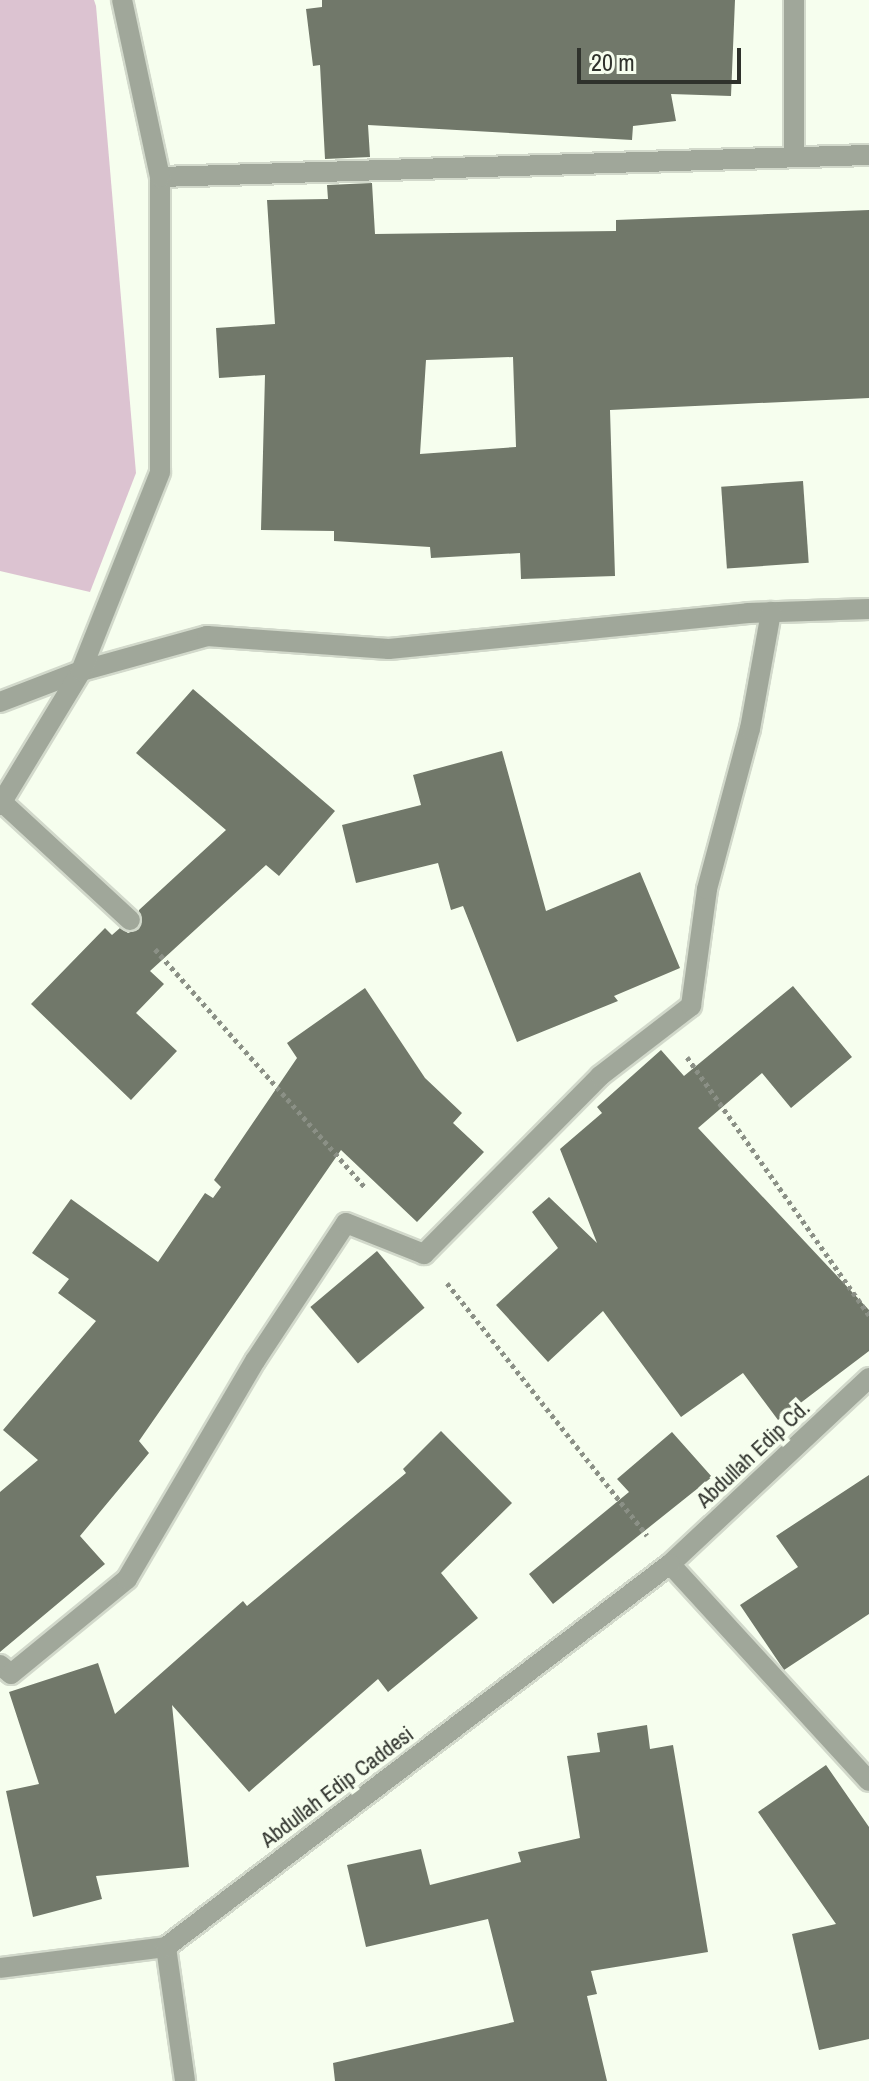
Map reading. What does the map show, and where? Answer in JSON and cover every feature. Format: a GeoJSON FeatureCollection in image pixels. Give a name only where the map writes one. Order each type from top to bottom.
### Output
{"type":"FeatureCollection","features":[{"type":"Feature","properties":{"kind":"street"},"geometry":{"type":"LineString","coordinates":[[122,0],[160,177],[160,472],[81,671],[1,803],[130,920]]}},
{"type":"Feature","properties":{"kind":"street"},"geometry":{"type":"LineString","coordinates":[[794,0],[794,156]]}},
{"type":"Feature","properties":{"kind":"street"},"geometry":{"type":"LineString","coordinates":[[160,177],[869,155]]}},
{"type":"Feature","properties":{"kind":"street"},"geometry":{"type":"LineString","coordinates":[[0,702],[81,671],[207,636],[389,649],[771,612],[869,609]]}},
{"type":"Feature","properties":{"kind":"street"},"geometry":{"type":"LineString","coordinates":[[0,1665],[11,1674],[127,1579],[255,1361],[346,1223],[424,1254],[600,1076],[691,1006],[707,889],[750,729],[771,612]]}},
{"type":"Feature","properties":{"kind":"street","name":"Abdullah Edip Cd."},"geometry":{"type":"LineString","coordinates":[[670,1564],[869,1378]]}},
{"type":"Feature","properties":{"kind":"street"},"geometry":{"type":"LineString","coordinates":[[670,1564],[869,1781]]}},
{"type":"Feature","properties":{"kind":"street","name":"Abdullah Edip Caddesi"},"geometry":{"type":"LineString","coordinates":[[166,1947],[670,1564]]}},
{"type":"Feature","properties":{"kind":"street"},"geometry":{"type":"LineString","coordinates":[[0,1968],[166,1947],[185,2081]]}},
{"type":"Feature","properties":{"kind":"path"},"geometry":{"type":"LineString","coordinates":[[130,920],[372,1194]]}},
{"type":"Feature","properties":{"kind":"path"},"geometry":{"type":"LineString","coordinates":[[665,1025],[869,1315]]}},
{"type":"Feature","properties":{"kind":"path"},"geometry":{"type":"LineString","coordinates":[[424,1254],[670,1564]]}},
{"type":"Feature","properties":{"kind":"shaded area"},"geometry":{"type":"Polygon","coordinates":[[[0,0],[94,0],[96,6],[136,473],[90,592],[0,571],[0,0]]]}},
{"type":"Feature","properties":{"kind":"building"},"geometry":{"type":"Polygon","coordinates":[[[322,0],[735,0],[731,96],[671,94],[676,121],[633,126],[632,140],[368,125],[370,157],[325,159],[320,65],[313,66],[306,9],[322,7],[322,0]]]}},
{"type":"Feature","properties":{"kind":"building"},"geometry":{"type":"Polygon","coordinates":[[[372,183],[375,234],[616,231],[616,220],[869,210],[869,398],[610,410],[615,576],[521,579],[520,553],[431,558],[430,547],[334,541],[334,531],[261,530],[265,375],[219,378],[216,328],[275,324],[267,200],[328,199],[327,185],[372,183]],[[513,357],[426,360],[420,454],[516,447],[513,357]]]}},
{"type":"Feature","properties":{"kind":"building"},"geometry":{"type":"Polygon","coordinates":[[[803,481],[809,563],[727,569],[721,487],[803,481]]]}},
{"type":"Feature","properties":{"kind":"building"},"geometry":{"type":"Polygon","coordinates":[[[193,689],[335,811],[279,876],[266,865],[150,971],[164,984],[136,1013],[177,1051],[131,1100],[31,1004],[105,928],[112,935],[120,928],[128,933],[139,929],[139,910],[226,830],[136,753],[193,689]]]}},
{"type":"Feature","properties":{"kind":"building"},"geometry":{"type":"Polygon","coordinates":[[[502,751],[546,911],[640,872],[680,968],[614,996],[618,1001],[517,1042],[463,906],[451,910],[438,863],[356,883],[342,825],[421,805],[413,775],[502,751]]]}},
{"type":"Feature","properties":{"kind":"building"},"geometry":{"type":"Polygon","coordinates":[[[793,986],[852,1057],[791,1108],[762,1073],[698,1128],[869,1310],[869,1351],[778,1420],[743,1373],[681,1417],[603,1311],[548,1362],[496,1305],[558,1248],[532,1212],[549,1197],[597,1243],[560,1149],[602,1113],[597,1107],[661,1050],[684,1076],[793,986]]]}},
{"type":"Feature","properties":{"kind":"building"},"geometry":{"type":"Polygon","coordinates":[[[365,988],[425,1078],[462,1113],[453,1123],[484,1152],[417,1222],[341,1150],[139,1441],[149,1453],[80,1536],[105,1564],[0,1652],[0,1492],[38,1460],[3,1430],[96,1321],[58,1293],[69,1279],[32,1253],[71,1199],[158,1262],[205,1193],[213,1198],[221,1187],[214,1180],[297,1058],[287,1043],[365,988]]]}},
{"type":"Feature","properties":{"kind":"building"},"geometry":{"type":"Polygon","coordinates":[[[377,1251],[425,1308],[358,1364],[310,1307],[377,1251]]]}},
{"type":"Feature","properties":{"kind":"building"},"geometry":{"type":"Polygon","coordinates":[[[441,1431],[512,1503],[441,1573],[478,1618],[388,1692],[378,1679],[249,1792],[172,1705],[189,1867],[96,1876],[102,1899],[33,1917],[6,1791],[39,1784],[9,1692],[98,1663],[115,1714],[243,1601],[247,1606],[406,1473],[403,1469],[441,1431]]]}},
{"type":"Feature","properties":{"kind":"building"},"geometry":{"type":"Polygon","coordinates":[[[672,1432],[712,1477],[553,1604],[529,1574],[629,1492],[617,1479],[672,1432]]]}},
{"type":"Feature","properties":{"kind":"building"},"geometry":{"type":"Polygon","coordinates":[[[869,1475],[869,1614],[784,1670],[740,1605],[798,1567],[776,1536],[869,1475]]]}},
{"type":"Feature","properties":{"kind":"building"},"geometry":{"type":"Polygon","coordinates":[[[647,1725],[650,1749],[673,1745],[708,1952],[591,1971],[597,1994],[587,1996],[607,2081],[335,2081],[333,2063],[514,2022],[488,1919],[366,1947],[347,1865],[421,1849],[430,1885],[521,1862],[518,1852],[580,1838],[567,1756],[600,1752],[597,1733],[647,1725]]]}},
{"type":"Feature","properties":{"kind":"building"},"geometry":{"type":"Polygon","coordinates":[[[826,1765],[869,1827],[869,2039],[819,2050],[792,1934],[836,1924],[758,1812],[826,1765]]]}}]}
